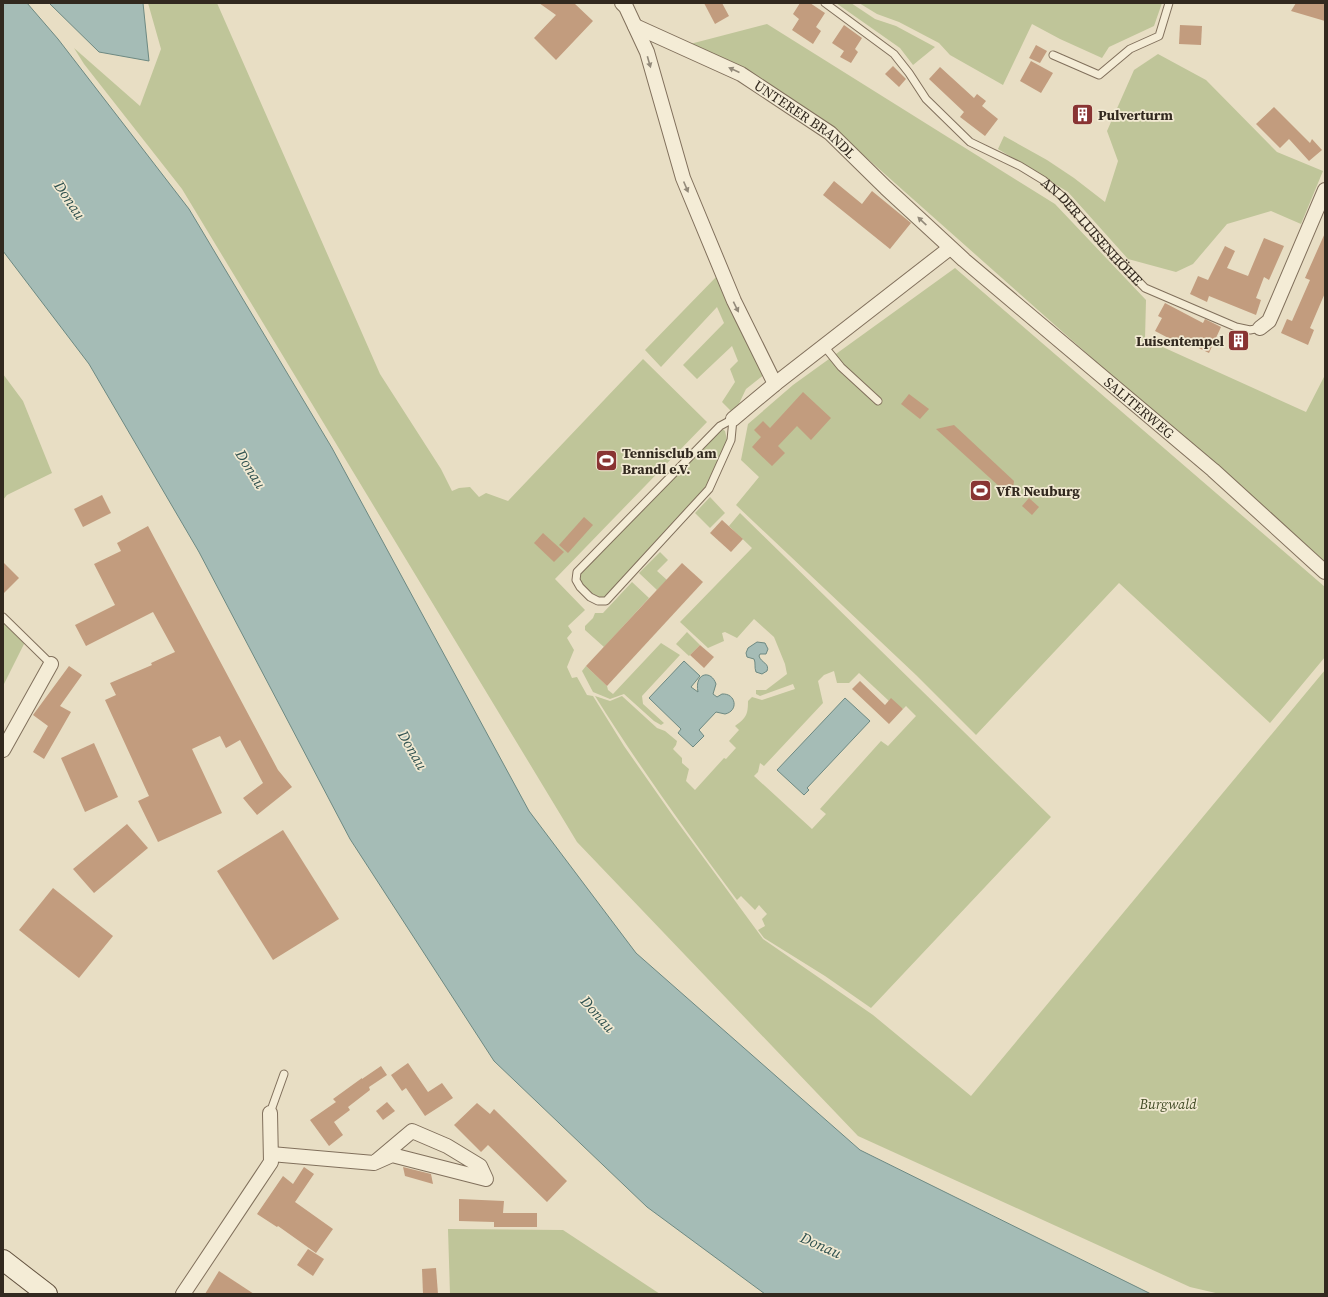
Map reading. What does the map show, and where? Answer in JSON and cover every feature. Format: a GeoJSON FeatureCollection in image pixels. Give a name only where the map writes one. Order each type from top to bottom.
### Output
{"type":"FeatureCollection","features":[{"type":"Feature","properties":{"kind":"main road"},"geometry":{"type":"LineString","coordinates":[[3,1260],[47,1294]]}},
{"type":"Feature","properties":{"kind":"street"},"geometry":{"type":"LineString","coordinates":[[622,3],[647,52],[683,178],[734,301],[775,384]]}},
{"type":"Feature","properties":{"kind":"street","name":"UNTERER BRANDL"},"geometry":{"type":"LineString","coordinates":[[635,26],[741,74],[830,133],[950,248]]}},
{"type":"Feature","properties":{"kind":"street","name":"AN DER LUISENHÖHE"},"geometry":{"type":"LineString","coordinates":[[1260,328],[1269,321],[1325,190]]}},
{"type":"Feature","properties":{"kind":"street"},"geometry":{"type":"LineString","coordinates":[[733,419],[775,384],[950,248]]}},
{"type":"Feature","properties":{"kind":"street","name":"SALITERWEG"},"geometry":{"type":"LineString","coordinates":[[950,248],[1213,470],[1325,572]]}},
{"type":"Feature","properties":{"kind":"street"},"geometry":{"type":"LineString","coordinates":[[3,750],[51,664]]}},
{"type":"Feature","properties":{"kind":"street"},"geometry":{"type":"LineString","coordinates":[[183,1294],[271,1162],[270,1113]]}},
{"type":"Feature","properties":{"kind":"street"},"geometry":{"type":"LineString","coordinates":[[271,1154],[374,1163],[392,1155],[486,1179],[480,1166],[447,1146],[412,1131],[374,1163]]}},
{"type":"Feature","properties":{"kind":"lane","name":"AN DER LUISENHÖHE"},"geometry":{"type":"LineString","coordinates":[[825,3],[894,54],[909,73],[926,99],[970,142],[1020,166],[1043,180],[1064,198],[1115,257],[1145,288],[1236,327],[1250,330],[1260,328]]}},
{"type":"Feature","properties":{"kind":"lane"},"geometry":{"type":"LineString","coordinates":[[1054,55],[1099,75],[1130,49],[1159,36],[1169,3]]}},
{"type":"Feature","properties":{"kind":"lane"},"geometry":{"type":"LineString","coordinates":[[824,346],[841,367],[878,402]]}},
{"type":"Feature","properties":{"kind":"lane"},"geometry":{"type":"LineString","coordinates":[[733,419],[731,440],[709,489],[606,601],[598,601],[590,597],[580,587],[576,580],[577,572],[720,426],[733,419]]}},
{"type":"Feature","properties":{"kind":"lane"},"geometry":{"type":"LineString","coordinates":[[3,617],[51,664]]}},
{"type":"Feature","properties":{"kind":"lane"},"geometry":{"type":"LineString","coordinates":[[270,1113],[284,1074]]}},
{"type":"Feature","properties":{"kind":"green space","name":"Burgwald"},"geometry":{"type":"Polygon","coordinates":[[[148,3],[217,3],[380,374],[441,469],[452,491],[459,488],[470,487],[479,497],[486,493],[508,501],[643,359],[707,422],[555,579],[585,610],[568,626],[572,632],[567,638],[574,650],[567,667],[572,678],[577,677],[587,695],[593,696],[624,746],[763,939],[873,1015],[971,1096],[1325,670],[1325,1294],[1220,1294],[1190,1287],[858,1136],[577,842],[182,189],[84,64],[74,48],[140,106],[161,49],[148,3]]]}},
{"type":"Feature","properties":{"kind":"green space"},"geometry":{"type":"Polygon","coordinates":[[[836,3],[851,3],[875,19],[896,26],[935,47],[913,65],[900,48],[836,3]]]}},
{"type":"Feature","properties":{"kind":"green space"},"geometry":{"type":"Polygon","coordinates":[[[859,3],[1162,3],[1154,26],[1109,47],[1102,58],[1060,39],[1032,24],[1003,85],[950,55],[939,43],[899,22],[877,14],[859,3]]]}},
{"type":"Feature","properties":{"kind":"green space"},"geometry":{"type":"Polygon","coordinates":[[[767,24],[1055,204],[1146,300],[1145,339],[1306,412],[1325,375],[1325,565],[833,128],[690,44],[767,24]]]}},
{"type":"Feature","properties":{"kind":"green space"},"geometry":{"type":"Polygon","coordinates":[[[1158,54],[1206,80],[1277,152],[1323,171],[1301,224],[1271,211],[1227,224],[1193,264],[1176,272],[1128,259],[1068,192],[998,149],[1004,136],[1047,160],[1074,178],[1105,202],[1118,161],[1107,131],[1134,70],[1158,54]]]}},
{"type":"Feature","properties":{"kind":"green space","name":"VfR Neuburg"},"geometry":{"type":"Polygon","coordinates":[[[955,268],[1325,587],[1325,657],[1270,723],[1119,583],[976,735],[916,675],[736,505],[759,477],[741,460],[748,424],[793,385],[955,268]]]}},
{"type":"Feature","properties":{"kind":"green space"},"geometry":{"type":"Polygon","coordinates":[[[719,274],[765,374],[746,389],[734,414],[722,402],[735,382],[730,369],[738,361],[732,346],[697,379],[683,365],[724,323],[717,307],[661,367],[645,350],[719,274]]]}},
{"type":"Feature","properties":{"kind":"green space"},"geometry":{"type":"Polygon","coordinates":[[[3,374],[23,401],[52,473],[7,495],[3,500],[3,374]]]}},
{"type":"Feature","properties":{"kind":"green space"},"geometry":{"type":"Polygon","coordinates":[[[721,428],[725,431],[727,440],[707,488],[605,598],[595,597],[580,583],[580,574],[721,428]]]}},
{"type":"Feature","properties":{"kind":"green space"},"geometry":{"type":"Polygon","coordinates":[[[710,497],[725,513],[710,528],[695,513],[710,497]]]}},
{"type":"Feature","properties":{"kind":"green space"},"geometry":{"type":"Polygon","coordinates":[[[740,513],[1051,817],[871,1008],[825,976],[764,938],[758,930],[765,926],[762,919],[767,914],[759,905],[755,910],[741,896],[737,900],[664,799],[595,696],[610,701],[622,696],[657,728],[665,731],[677,741],[673,749],[682,758],[682,763],[689,769],[686,781],[695,790],[724,758],[726,759],[736,748],[729,741],[739,730],[735,726],[746,716],[748,701],[752,697],[762,700],[795,689],[793,684],[760,696],[756,694],[756,690],[766,690],[787,674],[785,664],[774,637],[754,619],[737,638],[725,632],[722,633],[724,641],[708,648],[680,622],[752,548],[729,526],[740,513]],[[834,671],[824,675],[818,681],[823,703],[764,766],[760,763],[758,772],[754,776],[812,829],[826,814],[820,809],[881,741],[888,746],[916,716],[906,706],[903,709],[889,701],[859,673],[849,683],[837,683],[834,671]]]}},
{"type":"Feature","properties":{"kind":"green space"},"geometry":{"type":"Polygon","coordinates":[[[660,552],[668,560],[657,571],[667,580],[657,590],[639,573],[660,552]]]}},
{"type":"Feature","properties":{"kind":"green space"},"geometry":{"type":"Polygon","coordinates":[[[632,582],[649,598],[604,647],[585,630],[585,626],[593,618],[595,613],[603,613],[632,582]]]}},
{"type":"Feature","properties":{"kind":"green space"},"geometry":{"type":"Polygon","coordinates":[[[3,621],[25,642],[3,686],[3,621]]]}},
{"type":"Feature","properties":{"kind":"green space"},"geometry":{"type":"Polygon","coordinates":[[[687,632],[700,645],[689,656],[676,644],[687,632]]]}},
{"type":"Feature","properties":{"kind":"green space"},"geometry":{"type":"Polygon","coordinates":[[[661,643],[680,655],[642,696],[643,704],[664,723],[661,725],[654,721],[624,694],[610,699],[593,692],[582,671],[586,666],[607,686],[608,690],[613,694],[661,643]]]}},
{"type":"Feature","properties":{"kind":"green space"},"geometry":{"type":"Polygon","coordinates":[[[448,1229],[563,1230],[660,1294],[450,1294],[448,1229]]]}},
{"type":"Feature","properties":{"kind":"water","name":"Donau"},"geometry":{"type":"Polygon","coordinates":[[[3,3],[27,3],[58,39],[189,209],[332,448],[529,811],[636,953],[860,1150],[1151,1294],[765,1294],[647,1207],[494,1061],[350,839],[199,552],[89,364],[3,251],[3,3]]]}},
{"type":"Feature","properties":{"kind":"water"},"geometry":{"type":"Polygon","coordinates":[[[49,3],[143,3],[149,61],[99,52],[49,3]]]}},
{"type":"Feature","properties":{"kind":"water"},"geometry":{"type":"Polygon","coordinates":[[[757,642],[765,643],[768,649],[766,654],[760,654],[759,656],[768,668],[767,671],[762,674],[756,672],[754,659],[747,657],[746,653],[748,648],[757,642]]]}},
{"type":"Feature","properties":{"kind":"water"},"geometry":{"type":"Polygon","coordinates":[[[684,661],[700,676],[691,687],[698,692],[698,681],[701,677],[704,675],[711,676],[716,684],[713,694],[717,697],[722,694],[727,694],[733,699],[734,702],[734,706],[729,712],[725,714],[716,712],[699,730],[704,736],[693,747],[678,733],[681,729],[649,698],[684,661]]]}},
{"type":"Feature","properties":{"kind":"water"},"geometry":{"type":"Polygon","coordinates":[[[845,698],[870,721],[807,788],[809,790],[804,795],[777,770],[845,698]]]}},
{"type":"Feature","properties":{"kind":"building"},"geometry":{"type":"Polygon","coordinates":[[[539,3],[574,3],[593,21],[556,60],[534,38],[556,15],[539,3]]]}},
{"type":"Feature","properties":{"kind":"building"},"geometry":{"type":"Polygon","coordinates":[[[704,3],[722,3],[729,16],[715,24],[704,3]]]}},
{"type":"Feature","properties":{"kind":"building"},"geometry":{"type":"Polygon","coordinates":[[[800,3],[810,3],[825,13],[816,27],[821,31],[813,44],[792,30],[799,19],[793,14],[800,3]]]}},
{"type":"Feature","properties":{"kind":"building"},"geometry":{"type":"Polygon","coordinates":[[[1296,3],[1325,3],[1325,21],[1291,11],[1296,3]]]}},
{"type":"Feature","properties":{"kind":"building"},"geometry":{"type":"Polygon","coordinates":[[[844,25],[862,38],[855,49],[858,52],[851,63],[840,57],[844,51],[832,43],[844,25]]]}},
{"type":"Feature","properties":{"kind":"building"},"geometry":{"type":"Polygon","coordinates":[[[1180,25],[1202,26],[1201,45],[1179,44],[1180,25]]]}},
{"type":"Feature","properties":{"kind":"building"},"geometry":{"type":"Polygon","coordinates":[[[1036,45],[1047,51],[1040,63],[1029,58],[1036,45]]]}},
{"type":"Feature","properties":{"kind":"building"},"geometry":{"type":"Polygon","coordinates":[[[1031,61],[1053,73],[1041,93],[1020,81],[1031,61]]]}},
{"type":"Feature","properties":{"kind":"building"},"geometry":{"type":"Polygon","coordinates":[[[893,66],[906,79],[899,87],[885,74],[893,66]]]}},
{"type":"Feature","properties":{"kind":"building"},"geometry":{"type":"Polygon","coordinates":[[[940,67],[974,98],[977,94],[986,101],[982,106],[998,119],[985,136],[960,117],[964,112],[929,79],[940,67]]]}},
{"type":"Feature","properties":{"kind":"building","name":"Pulverturm"},"geometry":{"type":"Polygon","coordinates":[[[1083,107],[1091,115],[1083,123],[1075,114],[1083,107]]]}},
{"type":"Feature","properties":{"kind":"building"},"geometry":{"type":"Polygon","coordinates":[[[1274,107],[1310,143],[1312,139],[1322,150],[1309,161],[1289,139],[1280,148],[1256,124],[1274,107]]]}},
{"type":"Feature","properties":{"kind":"building"},"geometry":{"type":"Polygon","coordinates":[[[834,181],[862,204],[872,191],[911,223],[890,249],[823,195],[834,181]]]}},
{"type":"Feature","properties":{"kind":"building"},"geometry":{"type":"Polygon","coordinates":[[[1325,233],[1325,293],[1310,328],[1314,330],[1308,345],[1281,333],[1287,319],[1292,321],[1310,280],[1305,278],[1325,233]]]}},
{"type":"Feature","properties":{"kind":"building"},"geometry":{"type":"Polygon","coordinates":[[[1264,238],[1284,246],[1269,280],[1264,277],[1256,298],[1261,300],[1256,315],[1209,296],[1207,302],[1190,294],[1198,276],[1208,280],[1225,246],[1235,251],[1227,268],[1248,276],[1264,238]]]}},
{"type":"Feature","properties":{"kind":"building"},"geometry":{"type":"Polygon","coordinates":[[[1165,303],[1203,323],[1205,319],[1221,327],[1209,353],[1178,338],[1176,342],[1155,331],[1162,318],[1158,316],[1165,303]]]}},
{"type":"Feature","properties":{"kind":"building"},"geometry":{"type":"Polygon","coordinates":[[[803,392],[831,418],[811,440],[797,426],[778,446],[785,453],[772,466],[752,447],[761,437],[754,430],[763,421],[770,428],[803,392]]]}},
{"type":"Feature","properties":{"kind":"building"},"geometry":{"type":"Polygon","coordinates":[[[909,394],[929,409],[920,419],[901,404],[909,394]]]}},
{"type":"Feature","properties":{"kind":"building"},"geometry":{"type":"Polygon","coordinates":[[[954,425],[1014,481],[1012,498],[936,429],[954,425]]]}},
{"type":"Feature","properties":{"kind":"building"},"geometry":{"type":"Polygon","coordinates":[[[102,495],[111,513],[83,527],[74,509],[102,495]]]}},
{"type":"Feature","properties":{"kind":"building"},"geometry":{"type":"Polygon","coordinates":[[[1029,498],[1039,507],[1032,515],[1022,506],[1029,498]]]}},
{"type":"Feature","properties":{"kind":"building"},"geometry":{"type":"Polygon","coordinates":[[[584,517],[593,525],[568,553],[559,545],[584,517]]]}},
{"type":"Feature","properties":{"kind":"building"},"geometry":{"type":"Polygon","coordinates":[[[722,520],[743,539],[731,552],[710,533],[722,520]]]}},
{"type":"Feature","properties":{"kind":"building"},"geometry":{"type":"Polygon","coordinates":[[[148,526],[278,770],[292,787],[257,815],[243,798],[263,783],[240,740],[226,748],[220,736],[192,749],[222,813],[158,842],[138,801],[149,796],[105,700],[116,695],[110,683],[152,665],[151,663],[175,652],[153,612],[86,646],[75,625],[115,605],[94,564],[121,551],[117,543],[148,526]]]}},
{"type":"Feature","properties":{"kind":"building"},"geometry":{"type":"Polygon","coordinates":[[[543,533],[564,552],[554,562],[534,543],[543,533]]]}},
{"type":"Feature","properties":{"kind":"building"},"geometry":{"type":"Polygon","coordinates":[[[3,562],[19,578],[3,594],[3,562]]]}},
{"type":"Feature","properties":{"kind":"building"},"geometry":{"type":"Polygon","coordinates":[[[682,563],[703,582],[607,686],[586,666],[682,563]]]}},
{"type":"Feature","properties":{"kind":"building"},"geometry":{"type":"Polygon","coordinates":[[[700,645],[714,657],[704,668],[690,655],[700,645]]]}},
{"type":"Feature","properties":{"kind":"building"},"geometry":{"type":"Polygon","coordinates":[[[69,666],[82,675],[60,706],[71,712],[44,759],[33,752],[48,726],[33,715],[69,666]]]}},
{"type":"Feature","properties":{"kind":"building"},"geometry":{"type":"Polygon","coordinates":[[[860,681],[885,705],[891,698],[903,709],[889,724],[852,689],[860,681]]]}},
{"type":"Feature","properties":{"kind":"building"},"geometry":{"type":"Polygon","coordinates":[[[94,743],[118,797],[85,812],[61,758],[94,743]]]}},
{"type":"Feature","properties":{"kind":"building"},"geometry":{"type":"Polygon","coordinates":[[[127,824],[148,848],[94,893],[73,869],[127,824]]]}},
{"type":"Feature","properties":{"kind":"building"},"geometry":{"type":"Polygon","coordinates":[[[283,830],[339,919],[273,960],[217,871],[283,830]]]}},
{"type":"Feature","properties":{"kind":"building"},"geometry":{"type":"Polygon","coordinates":[[[53,888],[113,936],[79,978],[19,930],[53,888]]]}},
{"type":"Feature","properties":{"kind":"building"},"geometry":{"type":"Polygon","coordinates":[[[408,1063],[428,1092],[442,1083],[453,1098],[425,1116],[406,1088],[402,1091],[391,1075],[408,1063]]]}},
{"type":"Feature","properties":{"kind":"building"},"geometry":{"type":"Polygon","coordinates":[[[381,1066],[387,1075],[369,1087],[370,1090],[348,1107],[350,1110],[334,1122],[343,1135],[329,1146],[310,1120],[336,1102],[333,1099],[381,1066]]]}},
{"type":"Feature","properties":{"kind":"building"},"geometry":{"type":"Polygon","coordinates":[[[387,1102],[395,1111],[383,1120],[376,1111],[387,1102]]]}},
{"type":"Feature","properties":{"kind":"building"},"geometry":{"type":"Polygon","coordinates":[[[477,1103],[490,1114],[494,1109],[567,1181],[547,1202],[488,1145],[481,1152],[454,1125],[477,1103]]]}},
{"type":"Feature","properties":{"kind":"building"},"geometry":{"type":"Polygon","coordinates":[[[304,1167],[314,1174],[295,1202],[333,1229],[316,1253],[278,1226],[277,1227],[257,1214],[283,1176],[293,1184],[304,1167]]]}},
{"type":"Feature","properties":{"kind":"building"},"geometry":{"type":"Polygon","coordinates":[[[403,1167],[431,1174],[433,1184],[405,1176],[403,1167]]]}},
{"type":"Feature","properties":{"kind":"building"},"geometry":{"type":"Polygon","coordinates":[[[459,1199],[504,1201],[503,1213],[537,1213],[537,1227],[494,1227],[494,1222],[459,1221],[459,1199]]]}},
{"type":"Feature","properties":{"kind":"building"},"geometry":{"type":"Polygon","coordinates":[[[308,1249],[324,1259],[313,1276],[297,1265],[308,1249]]]}},
{"type":"Feature","properties":{"kind":"building"},"geometry":{"type":"Polygon","coordinates":[[[436,1268],[438,1294],[423,1294],[422,1269],[436,1268]]]}},
{"type":"Feature","properties":{"kind":"building"},"geometry":{"type":"Polygon","coordinates":[[[219,1271],[254,1294],[205,1294],[219,1271]]]}},
{"type":"Feature","properties":{"kind":"place","name":"Pulverturm"},"geometry":{"type":"Point","coordinates":[1083,115]}},
{"type":"Feature","properties":{"kind":"place","name":"Luisentempel"},"geometry":{"type":"Point","coordinates":[1239,341]}},
{"type":"Feature","properties":{"kind":"place","name":"Tennisclub am Brandl e.V."},"geometry":{"type":"Point","coordinates":[607,461]}},
{"type":"Feature","properties":{"kind":"place","name":"VfR Neuburg"},"geometry":{"type":"Point","coordinates":[980,491]}}]}
